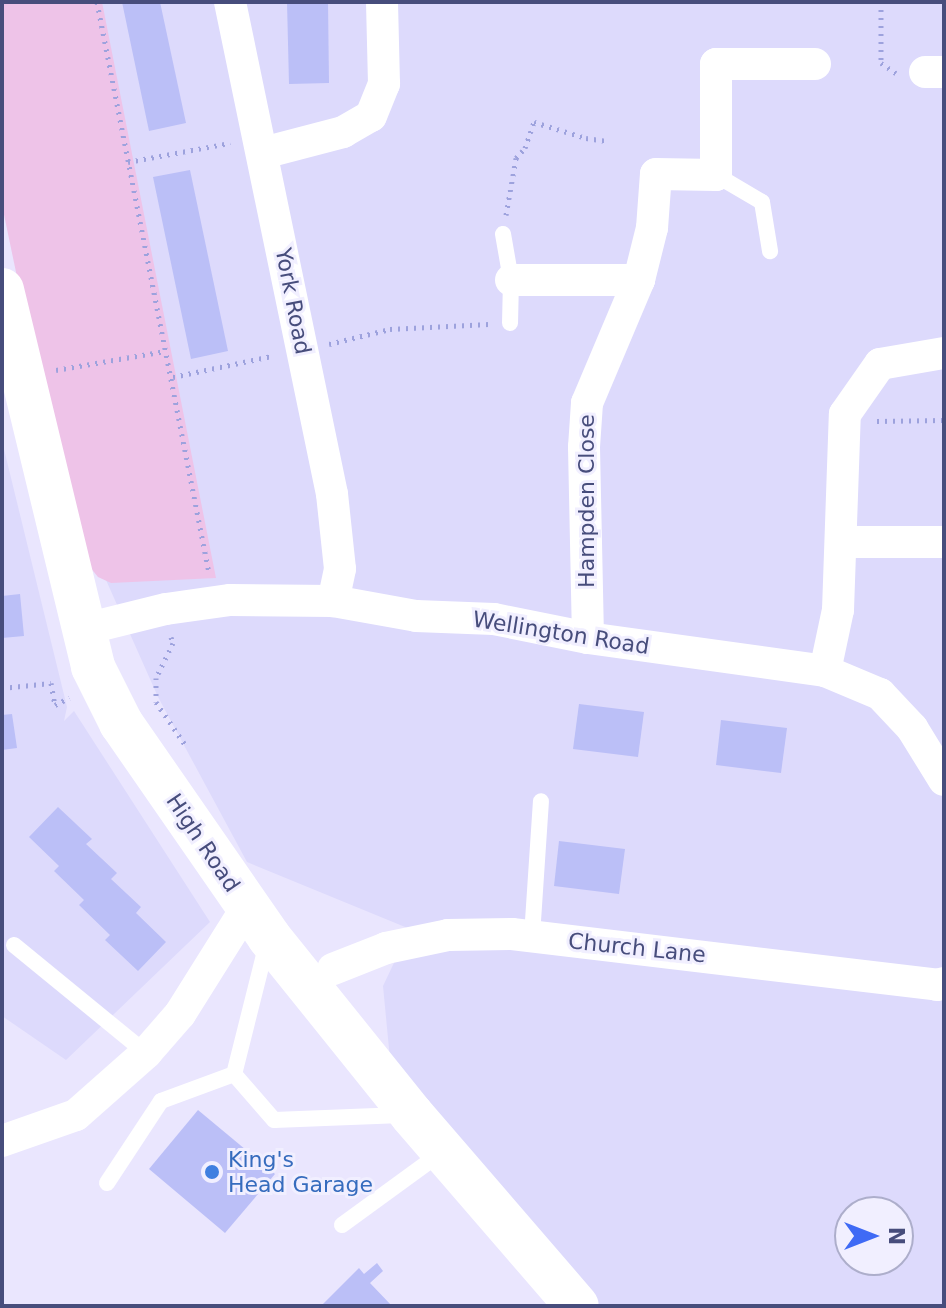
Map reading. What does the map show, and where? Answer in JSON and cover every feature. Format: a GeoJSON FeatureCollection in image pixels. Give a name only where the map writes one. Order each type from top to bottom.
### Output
{"type":"FeatureCollection","features":[{"type":"Feature","properties":{"kind":"main road","name":"High Road"},"geometry":{"type":"LineString","coordinates":[[2,290],[11,378],[85,629],[93,667],[121,723],[258,922],[412,1115],[577,1306]]}},
{"type":"Feature","properties":{"kind":"street","name":"York Road"},"geometry":{"type":"LineString","coordinates":[[230,2],[332,494],[340,569],[333,601]]}},
{"type":"Feature","properties":{"kind":"street"},"geometry":{"type":"LineString","coordinates":[[261,145],[343,132],[371,116],[384,84],[382,2]]}},
{"type":"Feature","properties":{"kind":"street"},"geometry":{"type":"LineString","coordinates":[[716,175],[716,64],[815,64]]}},
{"type":"Feature","properties":{"kind":"street","name":"Hampden Close"},"geometry":{"type":"LineString","coordinates":[[588,638],[584,447],[587,403],[639,280],[652,228],[656,174],[716,175]]}},
{"type":"Feature","properties":{"kind":"street"},"geometry":{"type":"LineString","coordinates":[[511,280],[639,280]]}},
{"type":"Feature","properties":{"kind":"street"},"geometry":{"type":"LineString","coordinates":[[825,671],[838,610],[845,414],[880,364],[944,353]]}},
{"type":"Feature","properties":{"kind":"street"},"geometry":{"type":"LineString","coordinates":[[842,542],[944,542]]}},
{"type":"Feature","properties":{"kind":"street","name":"Wellington Road"},"geometry":{"type":"LineString","coordinates":[[85,629],[166,609],[230,600],[333,601],[416,616],[494,619],[588,638],[825,671],[880,694],[912,728],[944,780]]}},
{"type":"Feature","properties":{"kind":"street"},"geometry":{"type":"LineString","coordinates":[[2,1141],[76,1115],[146,1053],[258,922]]}},
{"type":"Feature","properties":{"kind":"street","name":"Church Lane"},"geometry":{"type":"LineString","coordinates":[[333,969],[386,948],[448,935],[532,936],[944,983]]}},
{"type":"Feature","properties":{"kind":"lane"},"geometry":{"type":"LineString","coordinates":[[716,175],[762,202],[770,251]]}},
{"type":"Feature","properties":{"kind":"lane"},"geometry":{"type":"LineString","coordinates":[[503,234],[511,280],[510,323]]}},
{"type":"Feature","properties":{"kind":"lane"},"geometry":{"type":"LineString","coordinates":[[532,936],[541,801]]}},
{"type":"Feature","properties":{"kind":"lane"},"geometry":{"type":"LineString","coordinates":[[258,922],[234,1074],[274,1120],[366,1114],[412,1115]]}},
{"type":"Feature","properties":{"kind":"lane"},"geometry":{"type":"LineString","coordinates":[[14,945],[146,1053]]}},
{"type":"Feature","properties":{"kind":"lane"},"geometry":{"type":"LineString","coordinates":[[107,1183],[161,1101],[234,1074]]}},
{"type":"Feature","properties":{"kind":"lane"},"geometry":{"type":"LineString","coordinates":[[342,1225],[443,1151]]}},
{"type":"Feature","properties":{"kind":"path"},"geometry":{"type":"LineString","coordinates":[[97,2],[211,582]]}},
{"type":"Feature","properties":{"kind":"path"},"geometry":{"type":"LineString","coordinates":[[881,2],[881,63],[893,73],[934,72]]}},
{"type":"Feature","properties":{"kind":"path"},"geometry":{"type":"LineString","coordinates":[[503,234],[516,158],[525,148],[534,122],[607,141]]}},
{"type":"Feature","properties":{"kind":"path"},"geometry":{"type":"LineString","coordinates":[[128,162],[261,145]]}},
{"type":"Feature","properties":{"kind":"path"},"geometry":{"type":"LineString","coordinates":[[172,377],[390,329],[510,323]]}},
{"type":"Feature","properties":{"kind":"path"},"geometry":{"type":"LineString","coordinates":[[11,378],[165,351]]}},
{"type":"Feature","properties":{"kind":"path"},"geometry":{"type":"LineString","coordinates":[[845,421],[944,420]]}},
{"type":"Feature","properties":{"kind":"path"},"geometry":{"type":"LineString","coordinates":[[170,633],[173,643],[156,678],[156,702],[190,752]]}},
{"type":"Feature","properties":{"kind":"path"},"geometry":{"type":"LineString","coordinates":[[2,688],[51,683],[55,705],[74,696]]}},
{"type":"Feature","properties":{"kind":"shaded area"},"geometry":{"type":"Polygon","coordinates":[[[2,2],[944,2],[944,1306],[596,1306],[390,1059],[383,986],[410,929],[247,862],[158,697],[102,571],[2,2]]]}},
{"type":"Feature","properties":{"kind":"shaded area"},"geometry":{"type":"Polygon","coordinates":[[[2,2],[102,2],[216,578],[111,583],[98,577],[89,566],[36,368],[2,205],[2,2]]]}},
{"type":"Feature","properties":{"kind":"shaded area"},"geometry":{"type":"Polygon","coordinates":[[[2,441],[67,707],[64,721],[74,711],[210,922],[66,1060],[2,1016],[2,441]]]}},
{"type":"Feature","properties":{"kind":"building"},"geometry":{"type":"Polygon","coordinates":[[[122,2],[160,2],[186,123],[149,131],[122,2]]]}},
{"type":"Feature","properties":{"kind":"building"},"geometry":{"type":"Polygon","coordinates":[[[287,2],[328,2],[329,83],[289,84],[287,2]]]}},
{"type":"Feature","properties":{"kind":"building"},"geometry":{"type":"Polygon","coordinates":[[[190,170],[228,351],[191,359],[153,177],[190,170]]]}},
{"type":"Feature","properties":{"kind":"building"},"geometry":{"type":"Polygon","coordinates":[[[20,594],[24,636],[2,638],[2,596],[20,594]]]}},
{"type":"Feature","properties":{"kind":"building"},"geometry":{"type":"Polygon","coordinates":[[[579,704],[644,712],[638,757],[573,749],[579,704]]]}},
{"type":"Feature","properties":{"kind":"building"},"geometry":{"type":"Polygon","coordinates":[[[12,714],[17,748],[2,750],[2,715],[12,714]]]}},
{"type":"Feature","properties":{"kind":"building"},"geometry":{"type":"Polygon","coordinates":[[[721,720],[787,728],[781,773],[716,765],[721,720]]]}},
{"type":"Feature","properties":{"kind":"building"},"geometry":{"type":"Polygon","coordinates":[[[58,807],[92,839],[86,844],[117,873],[111,879],[141,907],[136,913],[166,942],[138,971],[105,940],[110,935],[79,905],[84,900],[54,871],[59,866],[29,837],[58,807]]]}},
{"type":"Feature","properties":{"kind":"building"},"geometry":{"type":"Polygon","coordinates":[[[559,841],[625,849],[619,894],[554,886],[559,841]]]}},
{"type":"Feature","properties":{"kind":"building","name":"King's Head Garage"},"geometry":{"type":"Polygon","coordinates":[[[198,1110],[275,1174],[225,1233],[149,1169],[198,1110]]]}},
{"type":"Feature","properties":{"kind":"building"},"geometry":{"type":"Polygon","coordinates":[[[377,1263],[383,1271],[370,1283],[392,1306],[321,1306],[359,1268],[364,1274],[377,1263]]]}},
{"type":"Feature","properties":{"kind":"place","name":"King's Head Garage"},"geometry":{"type":"Point","coordinates":[212,1172]}}]}
